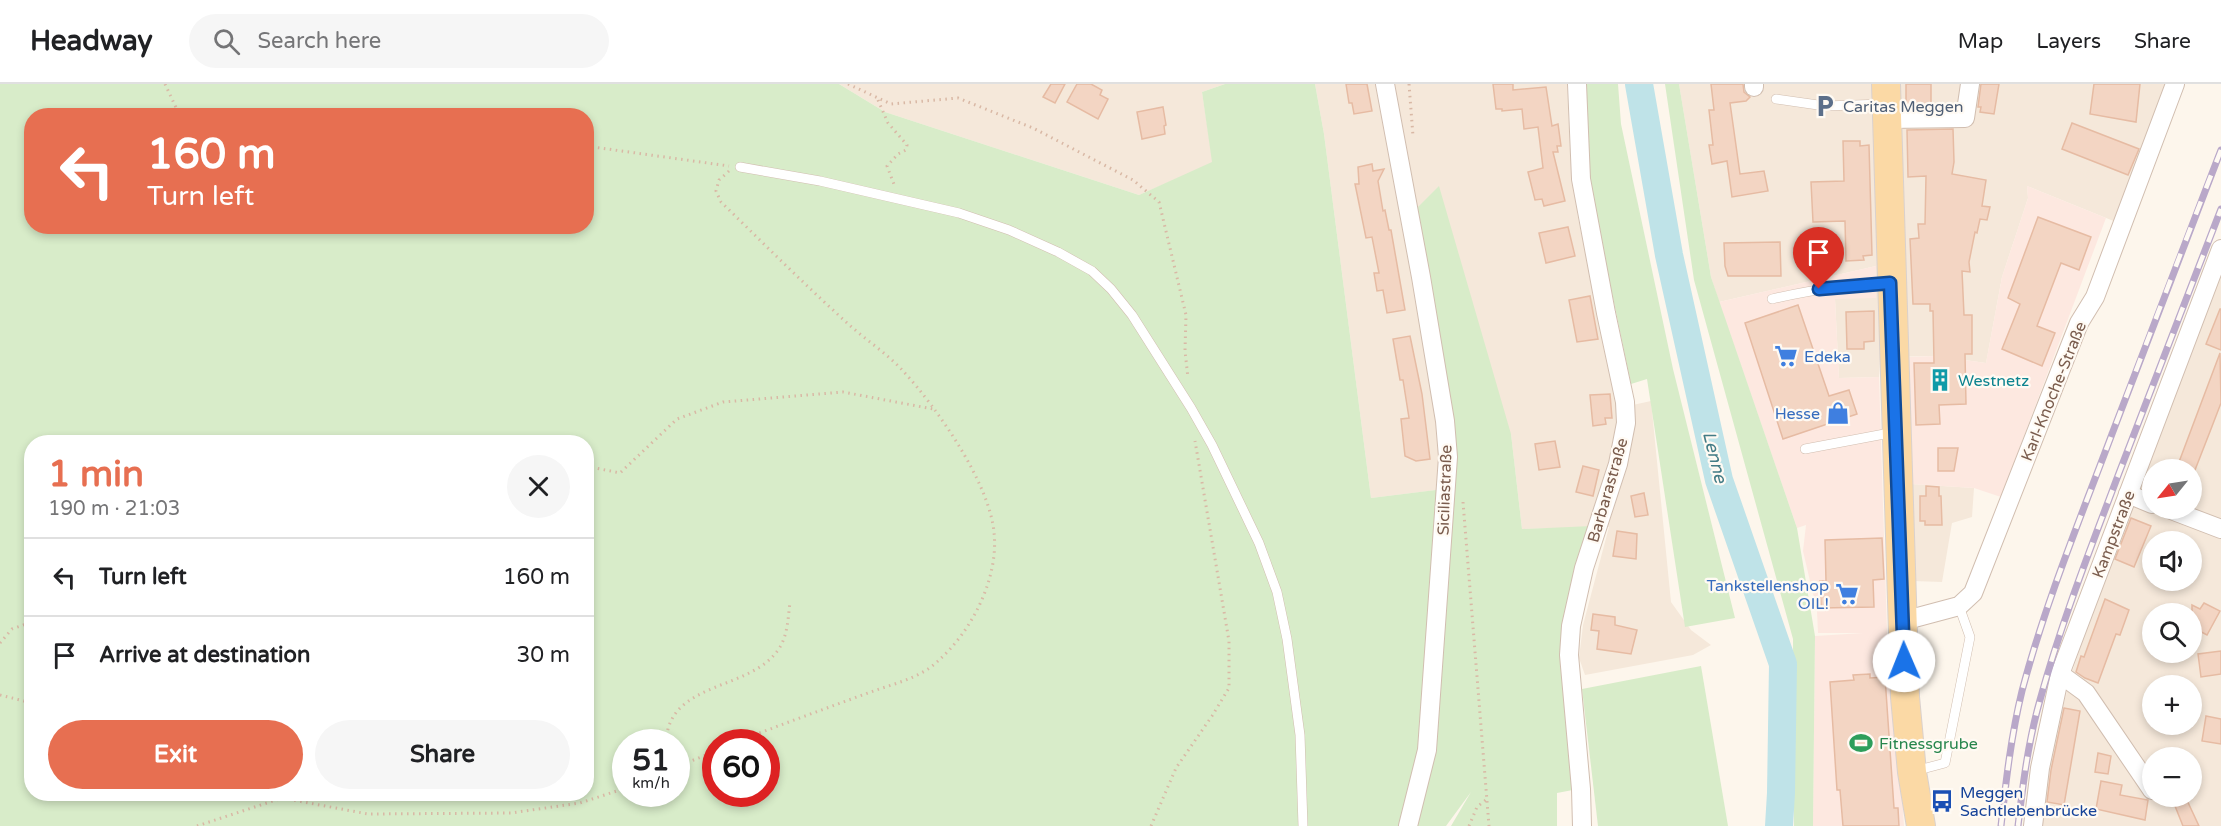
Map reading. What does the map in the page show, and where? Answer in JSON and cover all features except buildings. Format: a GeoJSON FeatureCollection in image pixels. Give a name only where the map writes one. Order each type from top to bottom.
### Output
{"type":"FeatureCollection","features":[{"type":"Feature","properties":{"kind":"main road"},"geometry":{"type":"LineString","coordinates":[[1886,102],[1905,697],[1912,772],[1921,826]]}},
{"type":"Feature","properties":{"kind":"street","name":"Siciliastraße"},"geometry":{"type":"LineString","coordinates":[[1385,84],[1425,299],[1445,421],[1448,457],[1427,750],[1408,826]]}},
{"type":"Feature","properties":{"kind":"street","name":"Barbarastraße"},"geometry":{"type":"LineString","coordinates":[[1577,84],[1581,179],[1625,402],[1626,423],[1618,464],[1584,568],[1571,626],[1569,665],[1581,789],[1581,826]]}},
{"type":"Feature","properties":{"kind":"street"},"geometry":{"type":"LineString","coordinates":[[1886,102],[1965,118],[1970,84]]}},
{"type":"Feature","properties":{"kind":"street","name":"Karl-Knoche-Straße"},"geometry":{"type":"LineString","coordinates":[[1959,606],[1973,593],[1981,578],[2079,323],[2095,297],[2175,84]]}},
{"type":"Feature","properties":{"kind":"street","name":"Kampstraße"},"geometry":{"type":"LineString","coordinates":[[2033,826],[2040,768],[2060,674],[2221,249]]}},
{"type":"Feature","properties":{"kind":"street"},"geometry":{"type":"LineString","coordinates":[[2128,494],[2142,500]]}},
{"type":"Feature","properties":{"kind":"street"},"geometry":{"type":"LineString","coordinates":[[2195,519],[2221,529]]}},
{"type":"Feature","properties":{"kind":"street"},"geometry":{"type":"LineString","coordinates":[[1903,621],[1959,606]]}},
{"type":"Feature","properties":{"kind":"street"},"geometry":{"type":"LineString","coordinates":[[2060,674],[2086,693],[2142,775]]}},
{"type":"Feature","properties":{"kind":"lane"},"geometry":{"type":"LineString","coordinates":[[1776,99],[1825,106],[1886,102]]}},
{"type":"Feature","properties":{"kind":"lane"},"geometry":{"type":"LineString","coordinates":[[740,167],[959,213],[1009,230],[1058,252],[1092,271],[1111,289],[1132,315],[1212,445],[1259,543],[1277,592],[1287,639],[1300,735],[1304,826]]}},
{"type":"Feature","properties":{"kind":"lane"},"geometry":{"type":"LineString","coordinates":[[1772,299],[1802,291],[1859,284],[1890,283]]}},
{"type":"Feature","properties":{"kind":"lane"},"geometry":{"type":"LineString","coordinates":[[1805,449],[1896,432]]}},
{"type":"Feature","properties":{"kind":"lane"},"geometry":{"type":"LineString","coordinates":[[1912,772],[1945,763],[1970,637],[1959,606]]}},
{"type":"Feature","properties":{"kind":"path"},"geometry":{"type":"LineString","coordinates":[[165,84],[176,108]]}},
{"type":"Feature","properties":{"kind":"path"},"geometry":{"type":"LineString","coordinates":[[848,84],[891,104],[958,98],[1033,128],[1133,180],[1159,202],[1186,315],[1185,351],[1191,408]]}},
{"type":"Feature","properties":{"kind":"path"},"geometry":{"type":"LineString","coordinates":[[878,99],[888,123],[907,145],[906,150],[898,154],[887,166],[899,200]]}},
{"type":"Feature","properties":{"kind":"path"},"geometry":{"type":"LineString","coordinates":[[594,147],[740,167]]}},
{"type":"Feature","properties":{"kind":"path"},"geometry":{"type":"LineString","coordinates":[[740,167],[727,171],[719,180],[716,192],[721,202],[846,323],[903,370],[934,409],[974,474],[987,504],[994,532],[993,561],[982,601],[966,629],[939,661],[910,679],[772,729]]}},
{"type":"Feature","properties":{"kind":"path"},"geometry":{"type":"LineString","coordinates":[[594,468],[620,473],[677,419],[723,402],[843,392],[934,409]]}},
{"type":"Feature","properties":{"kind":"path"},"geometry":{"type":"LineString","coordinates":[[1151,826],[1176,768],[1229,688],[1229,641],[1195,440]]}},
{"type":"Feature","properties":{"kind":"path"},"geometry":{"type":"LineString","coordinates":[[1462,497],[1489,826]]}},
{"type":"Feature","properties":{"kind":"path"},"geometry":{"type":"LineString","coordinates":[[667,729],[684,705],[701,693],[736,679],[765,663],[779,649],[786,635],[790,602]]}},
{"type":"Feature","properties":{"kind":"path"},"geometry":{"type":"LineString","coordinates":[[0,642],[12,629],[24,625]]}},
{"type":"Feature","properties":{"kind":"path"},"geometry":{"type":"LineString","coordinates":[[0,695],[24,701]]}},
{"type":"Feature","properties":{"kind":"path"},"geometry":{"type":"LineString","coordinates":[[594,798],[612,793]]}},
{"type":"Feature","properties":{"kind":"path"},"geometry":{"type":"LineString","coordinates":[[1469,826],[1477,807],[1487,799]]}},
{"type":"Feature","properties":{"kind":"path"},"geometry":{"type":"LineString","coordinates":[[197,826],[273,801]]}},
{"type":"Feature","properties":{"kind":"path"},"geometry":{"type":"LineString","coordinates":[[298,801],[368,814],[511,813],[586,801]]}},
{"type":"Feature","properties":{"kind":"shaded area"},"geometry":{"type":"Polygon","coordinates":[[[839,84],[1225,84],[1202,92],[1213,163],[1139,195],[885,112],[839,84]]]}},
{"type":"Feature","properties":{"kind":"shaded area"},"geometry":{"type":"Polygon","coordinates":[[[1315,84],[1567,84],[1570,152],[1578,218],[1619,408],[1651,401],[1671,602],[1691,630],[1711,645],[1693,655],[1585,675],[1579,658],[1583,625],[1609,527],[1522,529],[1511,434],[1453,488],[1371,498],[1324,134],[1315,84]]]}},
{"type":"Feature","properties":{"kind":"shaded area"},"geometry":{"type":"Polygon","coordinates":[[[1679,84],[2169,84],[2116,222],[2027,186],[2028,198],[2002,277],[1986,363],[1936,356],[1880,357],[1879,377],[1839,378],[1835,299],[1876,266],[1719,302],[1711,277],[1679,84]]]}},
{"type":"Feature","properties":{"kind":"shaded area"},"geometry":{"type":"Polygon","coordinates":[[[2027,186],[2106,218],[2001,497],[1974,488],[1911,484],[1908,357],[1936,356],[1986,363],[2002,277],[2028,198],[2027,186]]]}},
{"type":"Feature","properties":{"kind":"shaded area"},"geometry":{"type":"Polygon","coordinates":[[[1876,266],[1876,298],[1835,299],[1839,378],[1879,377],[1887,632],[1904,826],[1813,826],[1815,636],[1863,633],[1818,633],[1817,611],[1803,551],[1806,525],[1797,528],[1719,302],[1876,266]]]}},
{"type":"Feature","properties":{"kind":"shaded area"},"geometry":{"type":"Polygon","coordinates":[[[2221,274],[2221,826],[2039,826],[2048,765],[2072,672],[2142,481],[2142,519],[2202,519],[2202,459],[2150,459],[2221,274]]]}},
{"type":"Feature","properties":{"kind":"shaded area"},"geometry":{"type":"Polygon","coordinates":[[[1911,484],[1974,488],[1972,517],[1952,523],[1942,582],[1913,581],[1911,484]]]}},
{"type":"Feature","properties":{"kind":"green space"},"geometry":{"type":"Polygon","coordinates":[[[0,84],[839,84],[885,112],[1139,195],[1212,162],[1202,92],[1225,84],[1315,84],[1324,134],[1371,498],[1452,488],[1416,209],[1439,186],[1511,434],[1522,529],[1592,526],[1563,624],[1578,789],[1557,793],[1557,826],[1451,826],[1471,792],[1446,826],[0,826],[0,84]]]}},
{"type":"Feature","properties":{"kind":"green space"},"geometry":{"type":"Polygon","coordinates":[[[1585,84],[1618,84],[1621,124],[1673,369],[1735,618],[1685,627],[1647,379],[1631,384],[1589,183],[1585,84]]]}},
{"type":"Feature","properties":{"kind":"green space"},"geometry":{"type":"Polygon","coordinates":[[[1665,84],[1679,84],[1711,277],[1797,528],[1815,636],[1813,826],[1794,826],[1793,639],[1694,280],[1665,84]]]}},
{"type":"Feature","properties":{"kind":"green space"},"geometry":{"type":"Polygon","coordinates":[[[1701,666],[1728,826],[1598,826],[1582,689],[1701,666]]]}},
{"type":"Feature","properties":{"kind":"waterway","name":"Lenne"},"geometry":{"type":"LineString","coordinates":[[1639,84],[1669,255],[1719,480],[1783,664],[1779,826]]}},
{"type":"Feature","properties":{"kind":"railway"},"geometry":{"type":"LineString","coordinates":[[2001,826],[2018,708],[2041,626],[2221,150]]}},
{"type":"Feature","properties":{"kind":"railway"},"geometry":{"type":"LineString","coordinates":[[2018,826],[2032,732],[2057,642],[2221,209]]}},
{"type":"Feature","properties":{"kind":"place","name":"Caritas Meggen"},"geometry":{"type":"Point","coordinates":[1825,106]}},
{"type":"Feature","properties":{"kind":"place","name":"Edeka"},"geometry":{"type":"Point","coordinates":[1786,356]}},
{"type":"Feature","properties":{"kind":"place","name":"Westnetz"},"geometry":{"type":"Point","coordinates":[1940,380]}},
{"type":"Feature","properties":{"kind":"place","name":"Hesse"},"geometry":{"type":"Point","coordinates":[1838,413]}},
{"type":"Feature","properties":{"kind":"place","name":"Tankstellenshop OIL!"},"geometry":{"type":"Point","coordinates":[1847,594]}},
{"type":"Feature","properties":{"kind":"place","name":"Fitnessgrube"},"geometry":{"type":"Point","coordinates":[1861,743]}},
{"type":"Feature","properties":{"kind":"place","name":"Meggen Sachtlebenbrücke"},"geometry":{"type":"Point","coordinates":[1942,801]}},
{"type":"Feature","properties":{"kind":"route"},"geometry":{"type":"LineString","coordinates":[[1819,289],[1890,283],[1904,661]]}}]}
